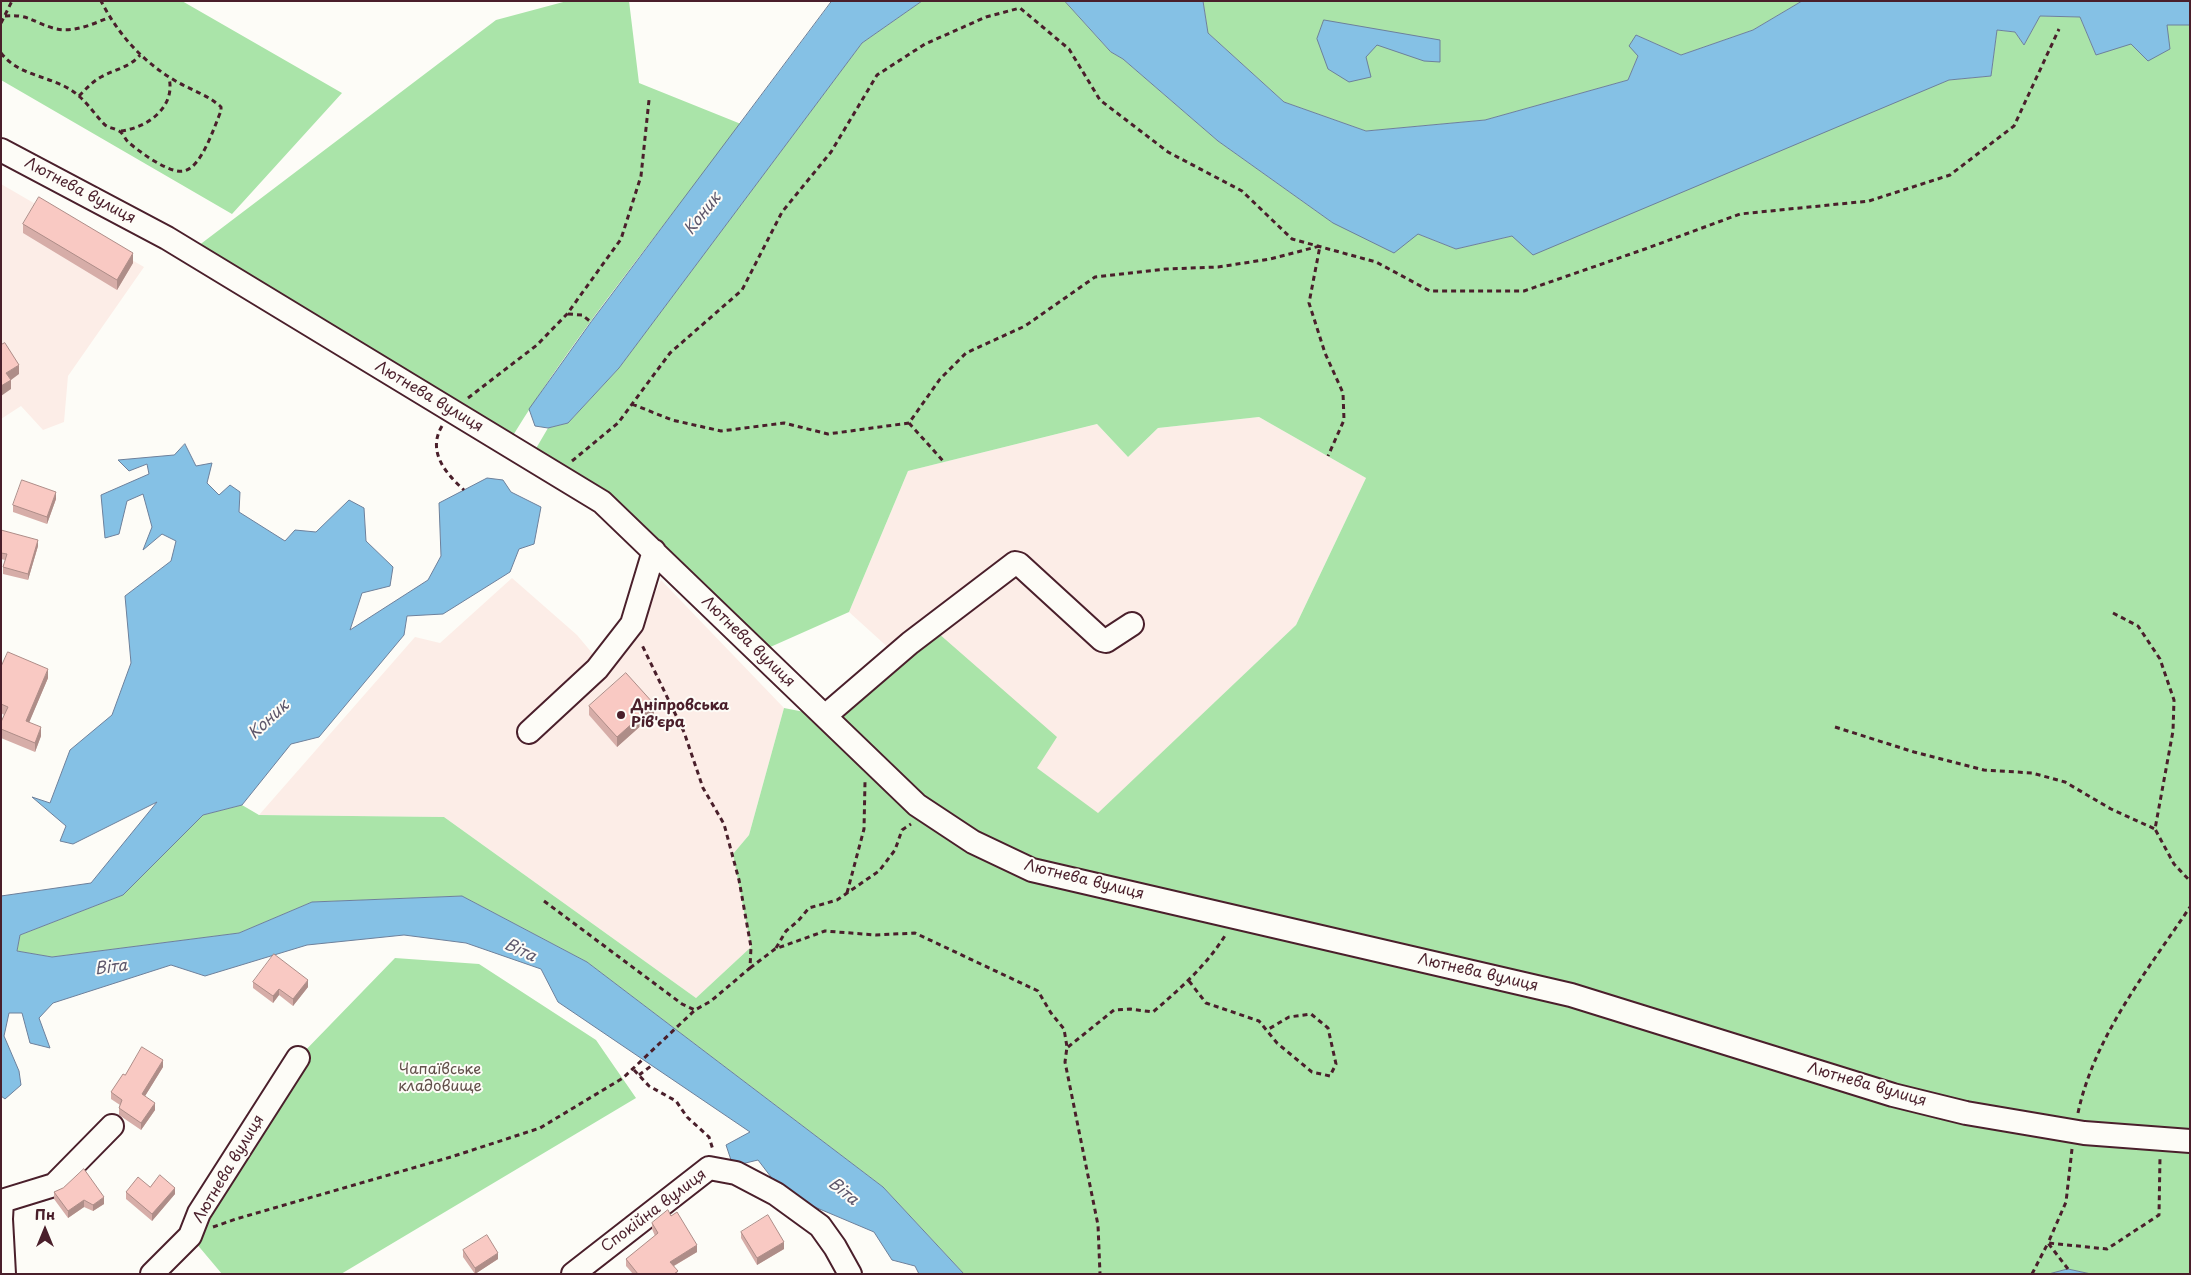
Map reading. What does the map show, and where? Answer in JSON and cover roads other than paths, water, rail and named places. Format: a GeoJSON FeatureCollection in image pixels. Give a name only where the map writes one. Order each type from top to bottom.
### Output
{"type":"FeatureCollection","features":[{"type":"Feature","properties":{"kind":"street","name":"Лютнева вулиця"},"geometry":{"type":"LineString","coordinates":[[1,150],[167,238],[602,502],[917,805],[973,842],[1032,870],[1238,916],[1571,995],[1893,1095],[1966,1113],[2074,1132],[2190,1141]]}},
{"type":"Feature","properties":{"kind":"street"},"geometry":{"type":"LineString","coordinates":[[529,732],[597,669],[632,624],[654,551]]}},
{"type":"Feature","properties":{"kind":"street"},"geometry":{"type":"LineString","coordinates":[[825,716],[910,643],[1015,564],[1019,564],[1102,640],[1106,641],[1132,624]]}},
{"type":"Feature","properties":{"kind":"street","name":"Лютнева вулиця"},"geometry":{"type":"LineString","coordinates":[[152,1274],[190,1236],[199,1214],[298,1058]]}},
{"type":"Feature","properties":{"kind":"street"},"geometry":{"type":"LineString","coordinates":[[4,1274],[2,1201],[54,1185],[112,1126]]}},
{"type":"Feature","properties":{"kind":"street","name":"Спокійна вулиця"},"geometry":{"type":"LineString","coordinates":[[573,1274],[709,1168],[736,1174],[776,1194],[820,1226],[836,1247],[850,1274]]}},
{"type":"Feature","properties":{"kind":"water","name":"Коник"},"geometry":{"type":"Polygon","coordinates":[[[832,1],[922,1],[862,43],[619,368],[568,423],[548,428],[535,426],[529,409],[591,322],[832,1]]]}},
{"type":"Feature","properties":{"kind":"water"},"geometry":{"type":"Polygon","coordinates":[[[1065,1],[1203,1],[1208,33],[1284,102],[1366,131],[1485,120],[1628,80],[1638,56],[1629,46],[1636,35],[1681,55],[1753,30],[1802,1],[2190,1],[2190,25],[2167,25],[2170,49],[2148,61],[2131,44],[2096,55],[2080,17],[2040,16],[2024,45],[2015,32],[1997,30],[1991,76],[1949,80],[1533,255],[1512,236],[1456,249],[1418,234],[1394,253],[1333,223],[1218,141],[1123,59],[1111,52],[1065,1]]]}},
{"type":"Feature","properties":{"kind":"water"},"geometry":{"type":"Polygon","coordinates":[[[1324,20],[1440,40],[1440,62],[1424,61],[1377,45],[1366,57],[1371,77],[1349,82],[1328,69],[1317,39],[1324,20]]]}},
{"type":"Feature","properties":{"kind":"water"},"geometry":{"type":"Polygon","coordinates":[[[185,444],[196,466],[212,463],[207,483],[219,495],[230,485],[240,492],[239,512],[285,541],[295,530],[316,532],[349,500],[364,508],[366,541],[393,567],[390,586],[362,593],[350,630],[428,580],[441,556],[439,503],[487,478],[503,480],[511,492],[541,507],[534,544],[519,549],[510,572],[443,614],[407,616],[404,635],[319,737],[291,744],[242,805],[203,815],[123,895],[20,935],[17,951],[52,957],[239,933],[312,902],[462,896],[587,962],[883,1187],[964,1274],[919,1274],[915,1266],[892,1260],[874,1232],[784,1194],[758,1160],[733,1166],[726,1145],[750,1132],[558,1002],[541,969],[466,943],[404,935],[307,945],[205,976],[171,965],[53,1003],[39,1018],[50,1048],[30,1043],[22,1013],[9,1013],[4,1036],[19,1071],[21,1085],[5,1099],[1,1096],[1,896],[91,883],[157,802],[73,844],[60,841],[66,826],[32,797],[50,803],[70,750],[112,715],[131,663],[125,596],[171,561],[176,541],[162,534],[143,550],[152,527],[143,494],[127,501],[119,534],[105,538],[101,495],[149,474],[147,464],[129,471],[118,460],[174,455],[185,444]]]}},
{"type":"Feature","properties":{"kind":"water"},"geometry":{"type":"Polygon","coordinates":[[[2068,1269],[2091,1274],[2049,1274],[2068,1269]]]}},
{"type":"Feature","properties":{"kind":"place","name":"Дніпровська Рів'єра"},"geometry":{"type":"Point","coordinates":[621,715]}},
{"type":"Feature","properties":{"kind":"water label","name":"Віта"},"geometry":{"type":"Point","coordinates":[520,951]}},
{"type":"Feature","properties":{"kind":"water label","name":"Віта"},"geometry":{"type":"Point","coordinates":[111,968]}},
{"type":"Feature","properties":{"kind":"water label","name":"Віта"},"geometry":{"type":"Point","coordinates":[843,1192]}},
{"type":"Feature","properties":{"kind":"park label","name":"Чапаївське кладовище"},"geometry":{"type":"Point","coordinates":[440,1078]}}]}
